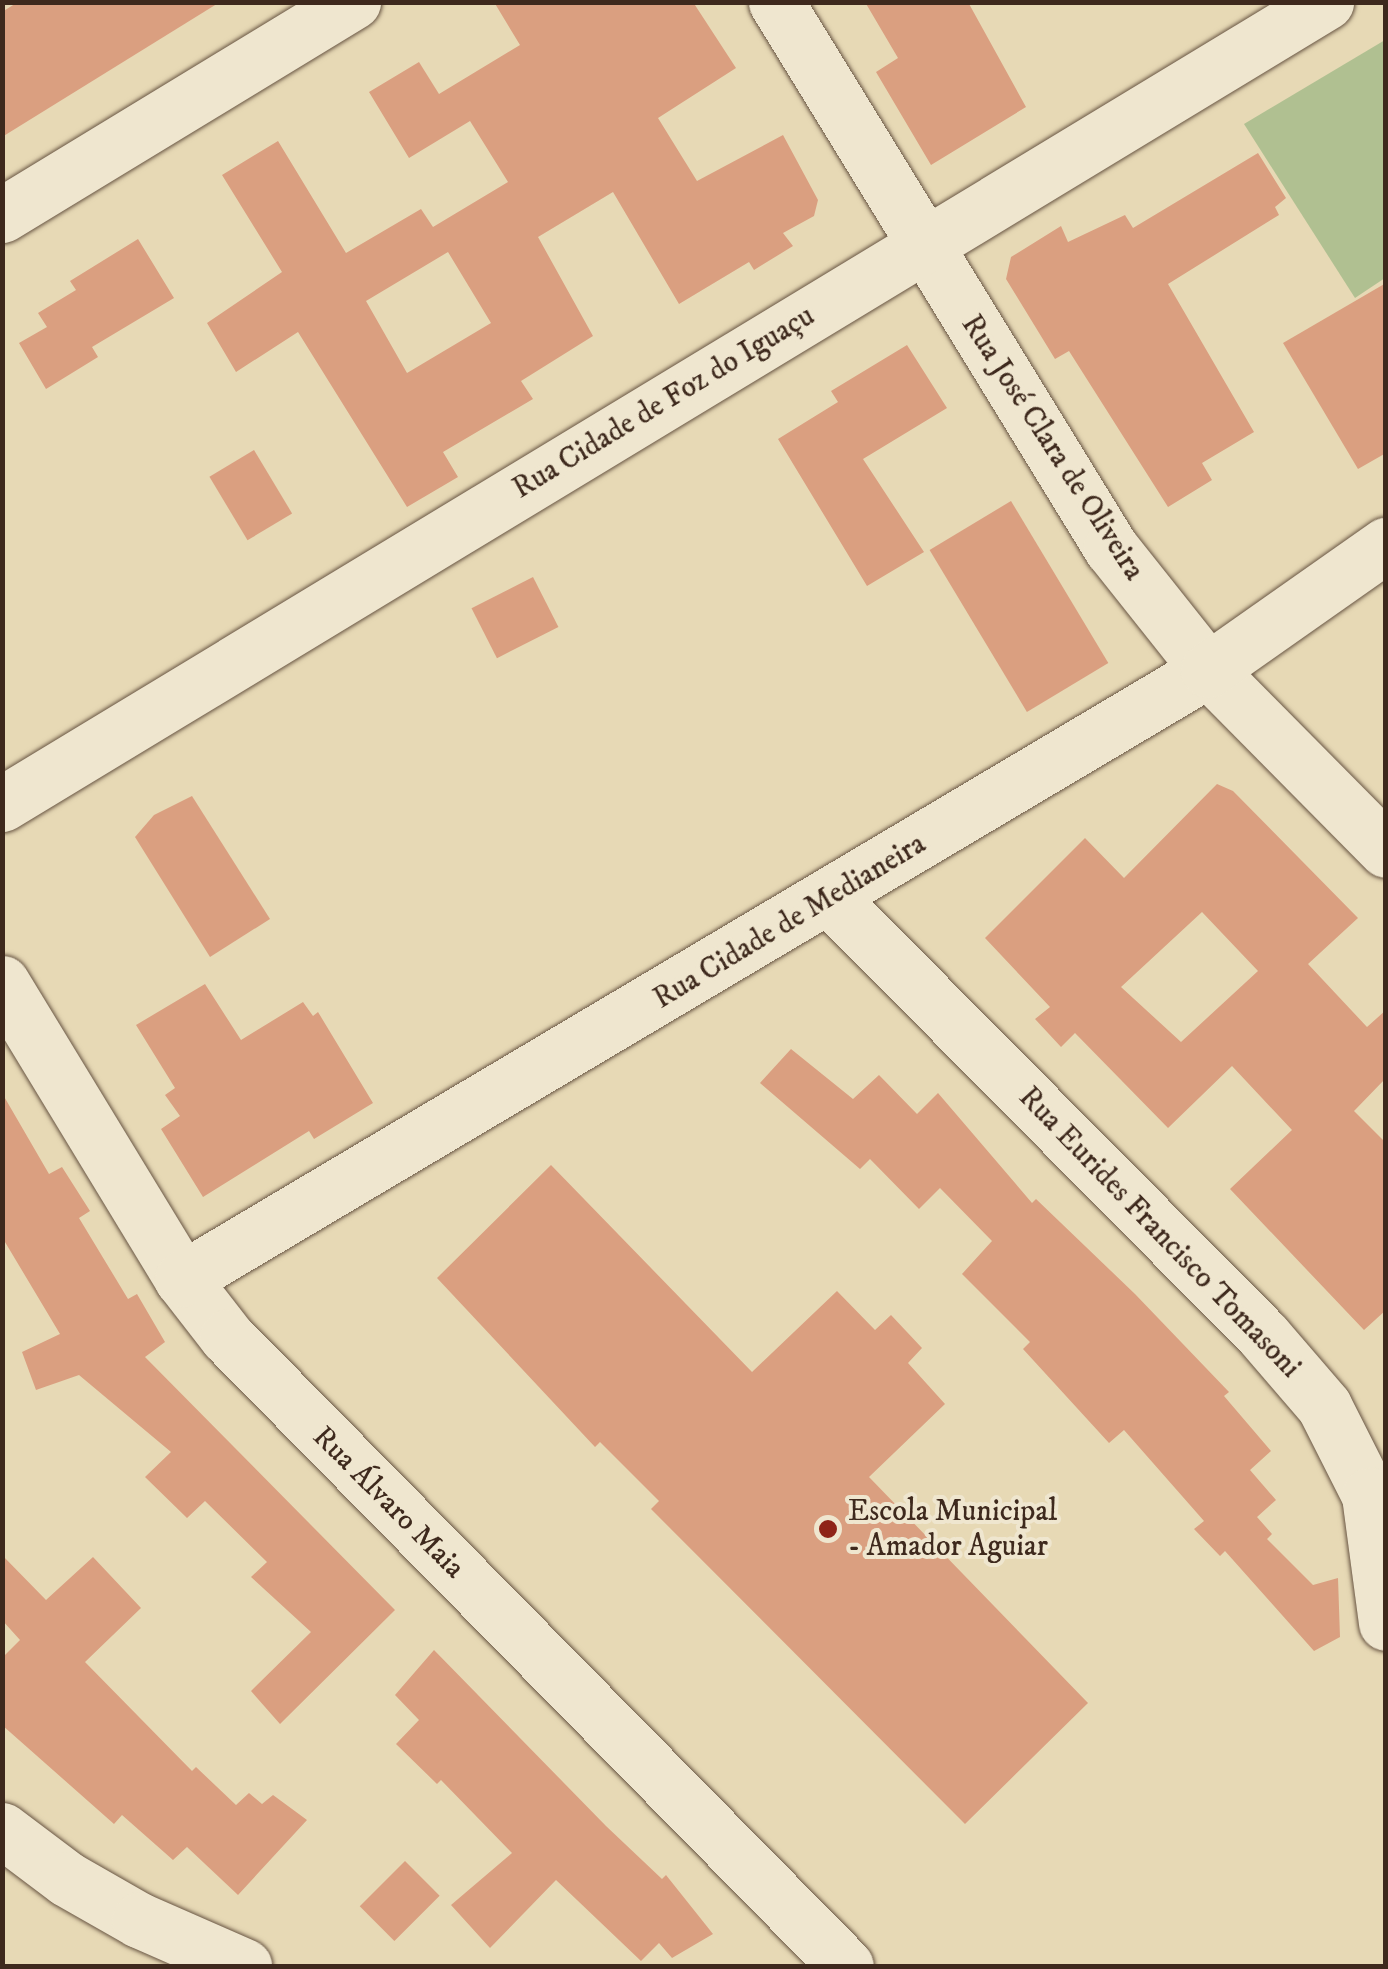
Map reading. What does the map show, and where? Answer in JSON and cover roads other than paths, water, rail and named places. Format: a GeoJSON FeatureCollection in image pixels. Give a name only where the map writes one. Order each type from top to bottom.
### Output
{"type":"FeatureCollection","features":[{"type":"Feature","properties":{"kind":"street"},"geometry":{"type":"LineString","coordinates":[[2,215],[353,2]]}},
{"type":"Feature","properties":{"kind":"street","name":"Rua José Clara de Oliveira"},"geometry":{"type":"LineString","coordinates":[[776,2],[1068,485],[1208,670],[1386,850]]}},
{"type":"Feature","properties":{"kind":"street","name":"Rua Cidade de Foz do Iguaçu"},"geometry":{"type":"LineString","coordinates":[[2,804],[1326,2]]}},
{"type":"Feature","properties":{"kind":"street","name":"Rua Cidade de Medianeira"},"geometry":{"type":"LineString","coordinates":[[182,1279],[831,899],[1208,670],[1386,545]]}},
{"type":"Feature","properties":{"kind":"street","name":"Rua Eurides Francisco Tomasoni"},"geometry":{"type":"LineString","coordinates":[[831,899],[1249,1321],[1324,1406],[1369,1495],[1386,1623]]}},
{"type":"Feature","properties":{"kind":"street","name":"Rua Álvaro Maia"},"geometry":{"type":"LineString","coordinates":[[2,982],[182,1279],[270,1384],[846,1966]]}},
{"type":"Feature","properties":{"kind":"street"},"geometry":{"type":"LineString","coordinates":[[2,1830],[67,1879],[139,1920],[244,1966]]}},
{"type":"Feature","properties":{"kind":"place","name":"Escola Municipal - Amador Aguiar"},"geometry":{"type":"Point","coordinates":[828,1529]}}]}
